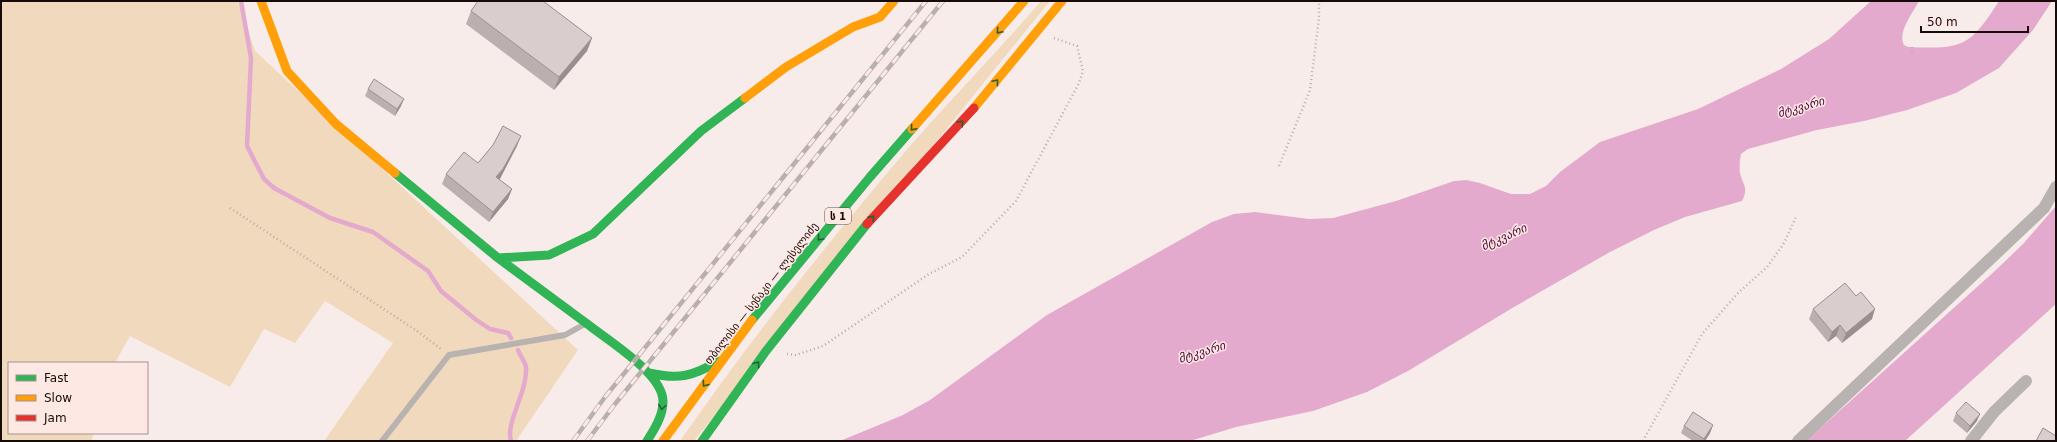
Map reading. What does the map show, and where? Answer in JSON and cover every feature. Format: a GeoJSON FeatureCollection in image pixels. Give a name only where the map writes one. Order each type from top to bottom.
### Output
{"type":"FeatureCollection","features":[{"type":"Feature","properties":{"kind":"main road"},"geometry":{"type":"LineString","coordinates":[[261,1],[287,71],[336,124],[498,258],[586,323],[649,373],[663,396],[662,409],[656,427],[647,441]]}},
{"type":"Feature","properties":{"kind":"main road"},"geometry":{"type":"LineString","coordinates":[[498,258],[549,255],[593,234],[701,131],[786,67],[853,27],[880,17],[894,1]]}},
{"type":"Feature","properties":{"kind":"main road","name":"თბილისი — სენაკი — ლესელიძე"},"geometry":{"type":"LineString","coordinates":[[663,441],[759,312],[870,177],[1024,1]]}},
{"type":"Feature","properties":{"kind":"main road","name":"ს 1"},"geometry":{"type":"LineString","coordinates":[[702,441],[766,351],[851,242],[903,183],[971,112],[1062,1]]}},
{"type":"Feature","properties":{"kind":"main road"},"geometry":{"type":"LineString","coordinates":[[649,373],[666,378],[685,378],[724,358]]}},
{"type":"Feature","properties":{"kind":"street"},"geometry":{"type":"LineString","coordinates":[[1798,441],[2044,208],[2056,187]]}},
{"type":"Feature","properties":{"kind":"street"},"geometry":{"type":"LineString","coordinates":[[1971,441],[1994,412],[2026,380]]}},
{"type":"Feature","properties":{"kind":"lane"},"geometry":{"type":"LineString","coordinates":[[382,441],[449,354],[565,335],[586,323]]}},
{"type":"Feature","properties":{"kind":"path"},"geometry":{"type":"LineString","coordinates":[[1279,166],[1310,90],[1319,18],[1319,1]]}},
{"type":"Feature","properties":{"kind":"path"},"geometry":{"type":"LineString","coordinates":[[766,351],[796,355],[823,346],[929,274],[962,257],[1016,201],[1079,84],[1083,71],[1076,46],[1038,31]]}},
{"type":"Feature","properties":{"kind":"path"},"geometry":{"type":"LineString","coordinates":[[1912,47],[1912,52]]}},
{"type":"Feature","properties":{"kind":"path"},"geometry":{"type":"LineString","coordinates":[[230,208],[417,331],[449,354]]}},
{"type":"Feature","properties":{"kind":"path"},"geometry":{"type":"LineString","coordinates":[[1644,441],[1702,334],[1738,293],[1767,267],[1784,243],[1796,217]]}},
{"type":"Feature","properties":{"kind":"shaded area"},"geometry":{"type":"Polygon","coordinates":[[[1,1],[238,1],[255,51],[578,350],[516,441],[324,441],[393,343],[325,301],[295,343],[264,329],[230,387],[130,336],[116,362],[8,362],[8,434],[93,434],[92,441],[1,441],[1,1]]]}},
{"type":"Feature","properties":{"kind":"shaded area"},"geometry":{"type":"Polygon","coordinates":[[[1041,1],[1050,1],[694,441],[680,441],[732,368],[786,297],[842,228],[916,139],[1041,1]]]}},
{"type":"Feature","properties":{"kind":"water","name":"მტკვარი"},"geometry":{"type":"Polygon","coordinates":[[[1871,1],[1919,1],[1904,29],[1902,40],[1904,45],[1908,47],[1926,48],[1953,46],[1971,37],[1989,17],[1999,1],[2052,1],[2033,30],[1999,68],[1956,93],[1907,110],[1864,121],[1817,130],[1748,149],[1741,154],[1740,161],[1740,173],[1745,187],[1745,193],[1742,201],[1685,217],[1654,230],[1610,252],[1514,307],[1408,371],[1367,392],[1313,411],[1236,427],[1190,441],[840,441],[903,415],[930,400],[1047,315],[1212,222],[1234,214],[1255,212],[1309,219],[1333,218],[1396,201],[1454,181],[1466,180],[1480,183],[1511,194],[1530,194],[1546,186],[1560,172],[1600,142],[1698,109],[1781,69],[1829,39],[1871,1]]]}},
{"type":"Feature","properties":{"kind":"water"},"geometry":{"type":"Polygon","coordinates":[[[2056,206],[2056,304],[1905,441],[1806,441],[1997,269],[2023,244],[2056,206]]]}},
{"type":"Feature","properties":{"kind":"building"},"geometry":{"type":"Polygon","coordinates":[[[478,1],[543,1],[592,38],[559,77],[471,11],[478,1]]]}},
{"type":"Feature","properties":{"kind":"building"},"geometry":{"type":"Polygon","coordinates":[[[374,79],[404,99],[397,109],[368,89],[374,79]]]}},
{"type":"Feature","properties":{"kind":"building"},"geometry":{"type":"Polygon","coordinates":[[[503,126],[521,136],[503,169],[496,177],[512,189],[493,212],[446,174],[464,152],[478,163],[493,145],[503,126]]]}},
{"type":"Feature","properties":{"kind":"building"},"geometry":{"type":"Polygon","coordinates":[[[1845,283],[1856,296],[1861,292],[1875,309],[1846,333],[1840,325],[1832,332],[1813,309],[1845,283]]]}},
{"type":"Feature","properties":{"kind":"building"},"geometry":{"type":"Polygon","coordinates":[[[1966,402],[1980,414],[1970,426],[1956,413],[1966,402]]]}},
{"type":"Feature","properties":{"kind":"building"},"geometry":{"type":"Polygon","coordinates":[[[1693,412],[1713,425],[1704,439],[1684,426],[1693,412]]]}},
{"type":"Feature","properties":{"kind":"building"},"geometry":{"type":"Polygon","coordinates":[[[2043,428],[2056,436],[2056,441],[2036,441],[2043,428]]]}},
{"type":"Feature","properties":{"kind":"waterway"},"geometry":{"type":"LineString","coordinates":[[241,1],[251,58],[247,146],[264,179],[274,188],[330,218],[373,232],[428,271],[441,291],[475,319],[490,329],[508,333],[511,338]]}},
{"type":"Feature","properties":{"kind":"waterway"},"geometry":{"type":"LineString","coordinates":[[511,441],[511,425],[526,376],[526,367],[518,350]]}},
{"type":"Feature","properties":{"kind":"railway"},"geometry":{"type":"LineString","coordinates":[[573,441],[605,397],[926,1]]}},
{"type":"Feature","properties":{"kind":"railway"},"geometry":{"type":"LineString","coordinates":[[587,441],[615,404],[943,1]]}},
{"type":"Feature","properties":{"kind":"traffic: fast"},"geometry":{"type":"LineString","coordinates":[[498,258],[549,255],[593,234],[701,131],[745,98]]}},
{"type":"Feature","properties":{"kind":"traffic: fast"},"geometry":{"type":"LineString","coordinates":[[752,320],[870,177],[912,129]]}},
{"type":"Feature","properties":{"kind":"traffic: fast"},"geometry":{"type":"LineString","coordinates":[[395,173],[498,258],[586,323]]}},
{"type":"Feature","properties":{"kind":"traffic: fast"},"geometry":{"type":"LineString","coordinates":[[702,441],[766,351],[867,224]]}},
{"type":"Feature","properties":{"kind":"traffic: fast"},"geometry":{"type":"LineString","coordinates":[[586,323],[632,358],[654,380],[661,391],[663,407],[658,423],[647,441]]}},
{"type":"Feature","properties":{"kind":"traffic: fast"},"geometry":{"type":"LineString","coordinates":[[649,373],[669,376],[686,375],[701,370],[719,361]]}},
{"type":"Feature","properties":{"kind":"traffic: slow"},"geometry":{"type":"LineString","coordinates":[[261,1],[287,71],[336,124],[395,173]]}},
{"type":"Feature","properties":{"kind":"traffic: slow"},"geometry":{"type":"LineString","coordinates":[[745,98],[786,67],[853,27],[880,17],[894,1]]}},
{"type":"Feature","properties":{"kind":"traffic: slow"},"geometry":{"type":"LineString","coordinates":[[912,129],[1024,1]]}},
{"type":"Feature","properties":{"kind":"traffic: slow"},"geometry":{"type":"LineString","coordinates":[[974,108],[1062,1]]}},
{"type":"Feature","properties":{"kind":"traffic: slow"},"geometry":{"type":"LineString","coordinates":[[663,441],[752,320]]}},
{"type":"Feature","properties":{"kind":"traffic: jam"},"geometry":{"type":"LineString","coordinates":[[867,224],[974,108]]}}]}
